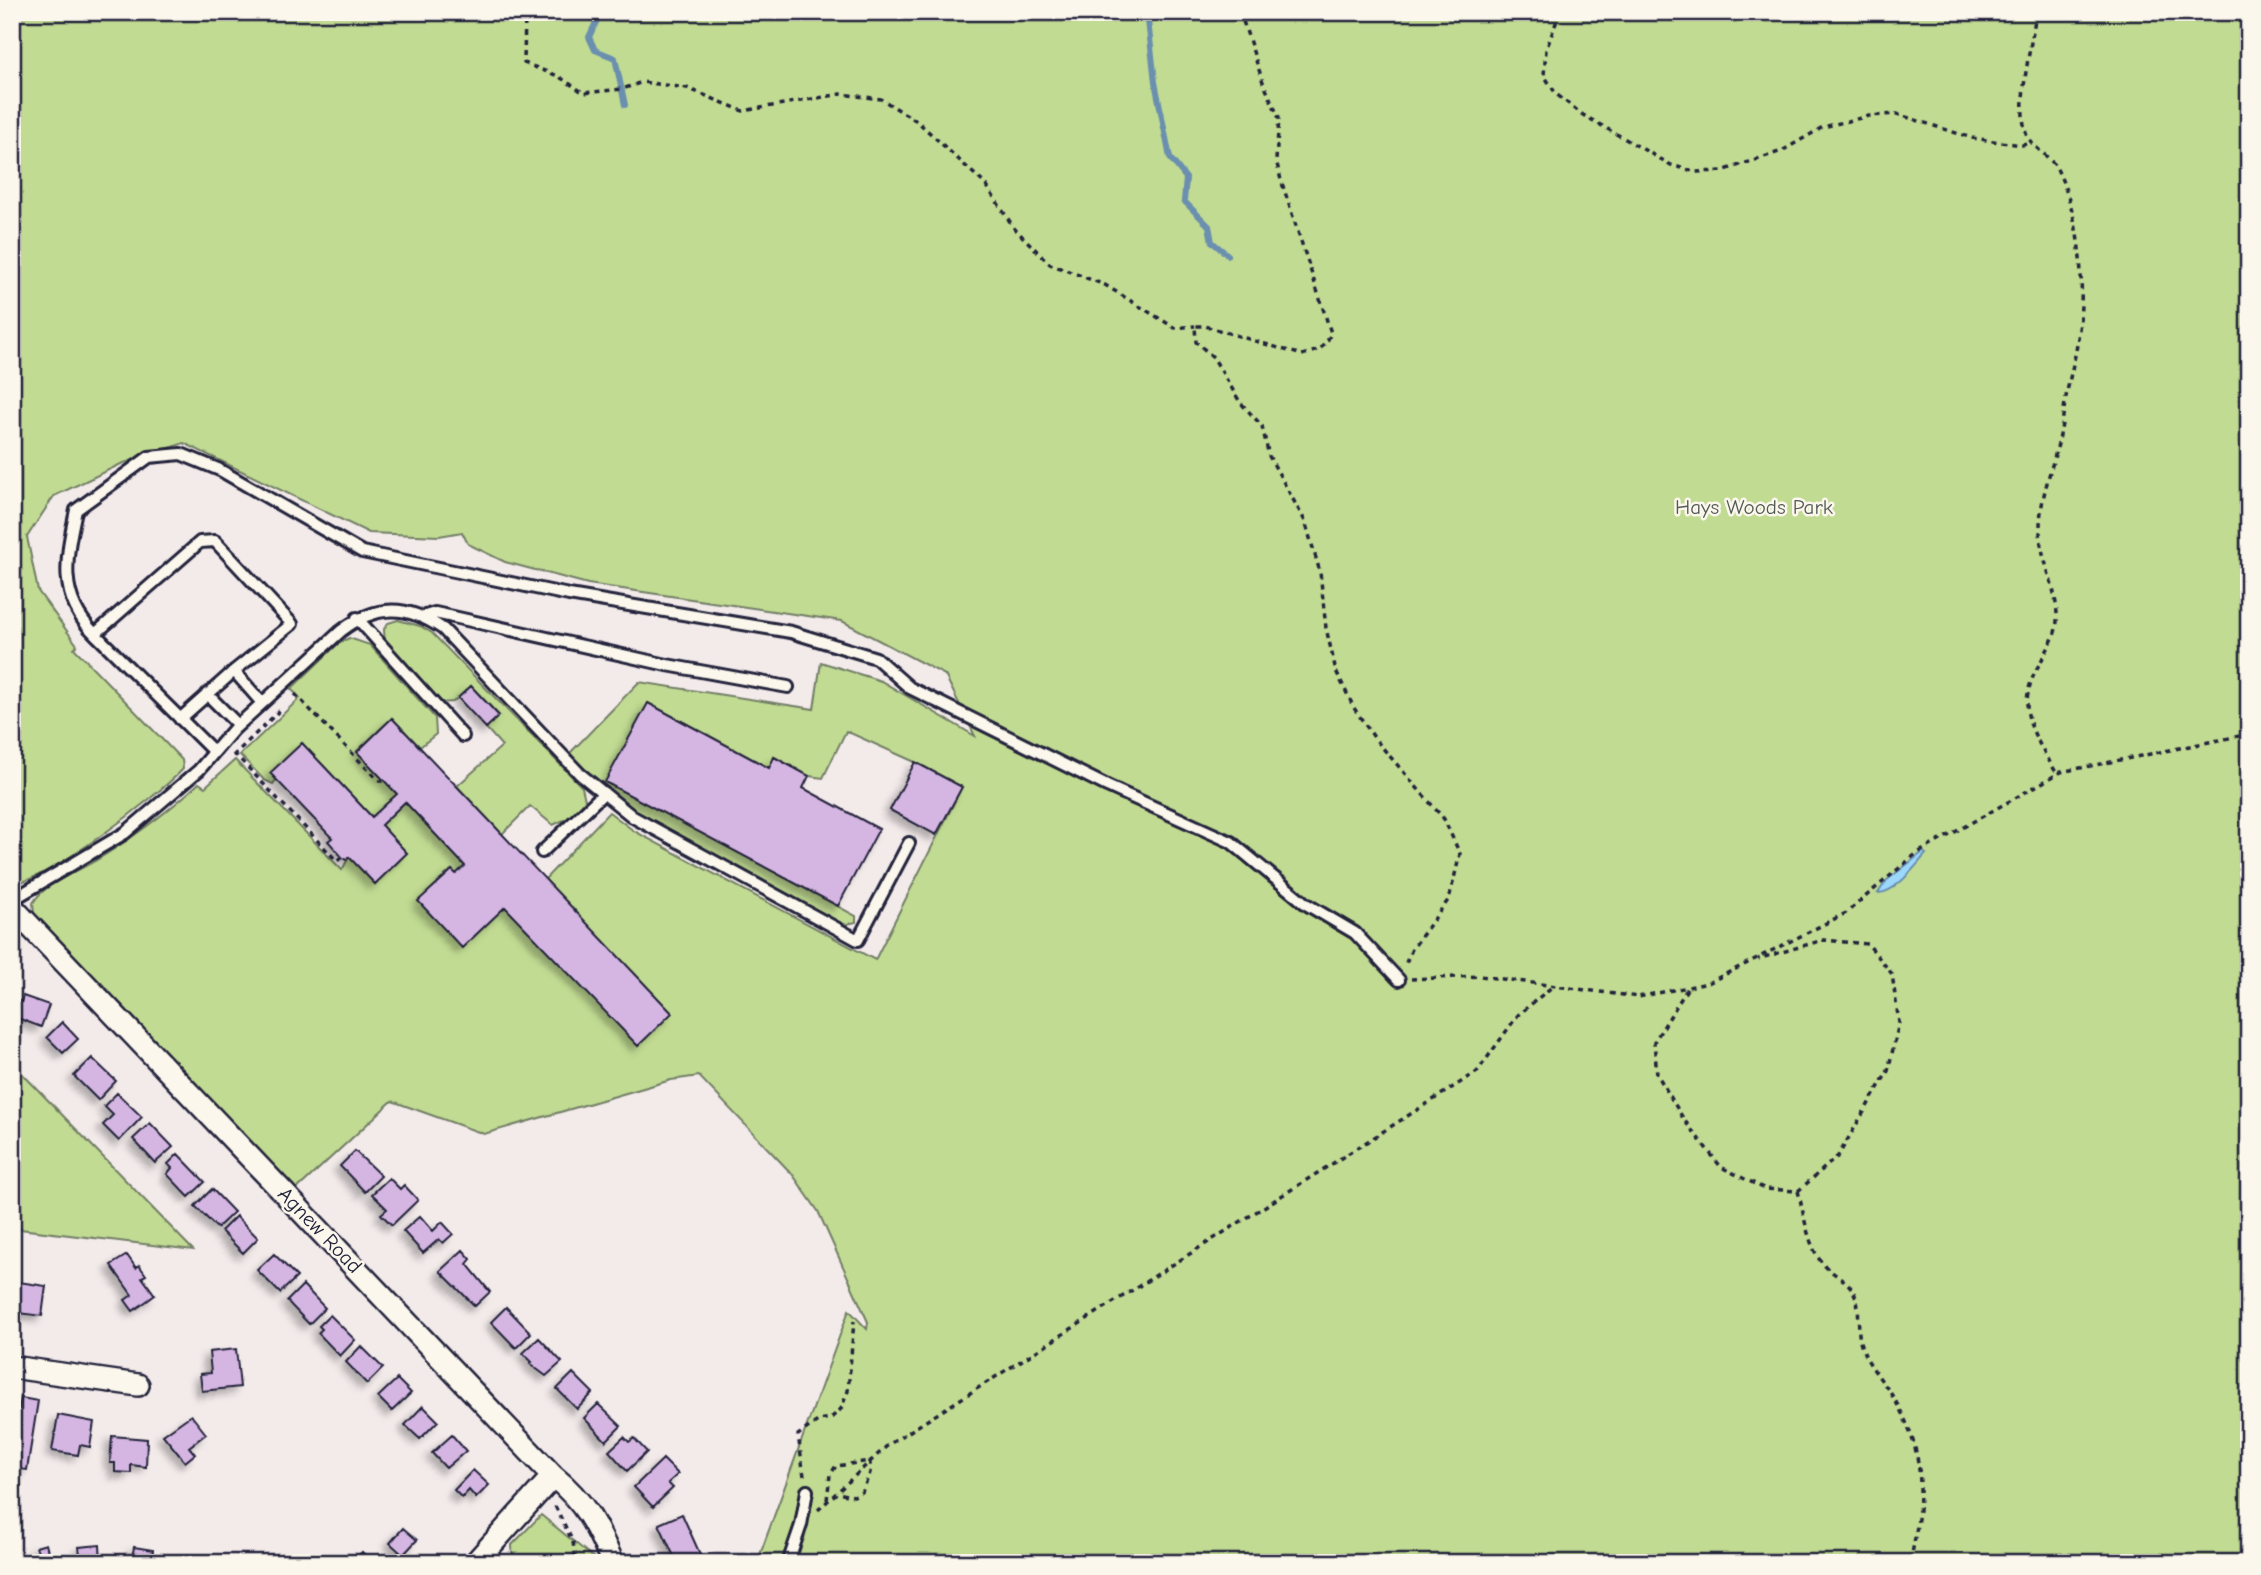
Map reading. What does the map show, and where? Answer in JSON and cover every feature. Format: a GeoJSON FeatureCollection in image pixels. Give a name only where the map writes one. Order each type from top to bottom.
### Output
{"type":"FeatureCollection","features":[{"type":"Feature","properties":{"kind":"street","name":"Agnew Road"},"geometry":{"type":"LineString","coordinates":[[12,906],[553,1476],[574,1493],[591,1513],[613,1563]]}},
{"type":"Feature","properties":{"kind":"street"},"geometry":{"type":"LineString","coordinates":[[12,1367],[138,1385]]}},
{"type":"Feature","properties":{"kind":"street"},"geometry":{"type":"LineString","coordinates":[[475,1563],[553,1476]]}},
{"type":"Feature","properties":{"kind":"lane"},"geometry":{"type":"LineString","coordinates":[[214,752],[77,617],[65,563],[76,510],[149,457],[181,454],[220,470],[362,552],[569,595],[791,632],[876,658],[909,688],[1107,786],[1231,842],[1306,904],[1355,933],[1399,980]]}},
{"type":"Feature","properties":{"kind":"lane"},"geometry":{"type":"LineString","coordinates":[[95,634],[200,542],[215,541],[292,624],[234,670],[180,719]]}},
{"type":"Feature","properties":{"kind":"lane"},"geometry":{"type":"LineString","coordinates":[[12,900],[125,833],[199,770],[238,725],[357,618],[380,611],[404,611],[425,616],[442,614],[667,665],[788,687]]}},
{"type":"Feature","properties":{"kind":"lane"},"geometry":{"type":"LineString","coordinates":[[425,616],[443,629],[580,774],[633,817],[858,940],[909,843]]}},
{"type":"Feature","properties":{"kind":"lane"},"geometry":{"type":"LineString","coordinates":[[357,618],[463,736]]}},
{"type":"Feature","properties":{"kind":"lane"},"geometry":{"type":"LineString","coordinates":[[234,670],[262,703]]}},
{"type":"Feature","properties":{"kind":"lane"},"geometry":{"type":"LineString","coordinates":[[207,694],[238,725]]}},
{"type":"Feature","properties":{"kind":"lane"},"geometry":{"type":"LineString","coordinates":[[542,852],[604,793]]}},
{"type":"Feature","properties":{"kind":"lane"},"geometry":{"type":"LineString","coordinates":[[788,1563],[801,1525],[807,1491]]}},
{"type":"Feature","properties":{"kind":"path"},"geometry":{"type":"LineString","coordinates":[[525,12],[524,63],[558,76],[584,93],[623,89],[642,82],[687,88],[743,111],[841,94],[881,99],[917,121],[986,185],[1014,228],[1050,264],[1105,285],[1175,328],[1205,326],[1303,355],[1318,351],[1327,344],[1331,332],[1276,160],[1279,117],[1263,82],[1240,12]]}},
{"type":"Feature","properties":{"kind":"path"},"geometry":{"type":"LineString","coordinates":[[1560,12],[1546,50],[1544,75],[1556,94],[1583,115],[1671,165],[1696,172],[1722,171],[1782,151],[1824,127],[1869,116],[1896,114],[1972,138],[2022,145],[2032,142]]}},
{"type":"Feature","properties":{"kind":"path"},"geometry":{"type":"LineString","coordinates":[[2036,12],[2024,119],[2026,135],[2055,166],[2066,191],[2081,272],[2079,333],[2059,440],[2042,506],[2040,528],[2041,550],[2057,598],[2057,624],[2048,648],[2030,680],[2025,700],[2028,721],[2057,774]]}},
{"type":"Feature","properties":{"kind":"path"},"geometry":{"type":"LineString","coordinates":[[1195,326],[1196,342],[1213,357],[1240,402],[1262,426],[1269,456],[1305,521],[1320,572],[1326,628],[1336,671],[1354,708],[1375,739],[1444,819],[1460,854],[1449,899],[1412,949],[1399,980],[1480,976],[1638,997],[1708,983],[1846,913],[1916,854],[2057,774],[2247,735]]}},
{"type":"Feature","properties":{"kind":"path"},"geometry":{"type":"LineString","coordinates":[[227,761],[296,694],[379,781],[383,780]]}},
{"type":"Feature","properties":{"kind":"path"},"geometry":{"type":"LineString","coordinates":[[225,740],[235,754],[337,861],[342,857]]}},
{"type":"Feature","properties":{"kind":"path"},"geometry":{"type":"LineString","coordinates":[[1689,987],[1654,1042],[1657,1074],[1684,1120],[1721,1167],[1765,1189],[1798,1191],[1838,1156],[1888,1071],[1899,1023],[1892,974],[1868,944],[1823,940],[1748,962]]}},
{"type":"Feature","properties":{"kind":"path"},"geometry":{"type":"LineString","coordinates":[[801,1525],[900,1437],[1477,1072],[1518,1015],[1553,986]]}},
{"type":"Feature","properties":{"kind":"path"},"geometry":{"type":"LineString","coordinates":[[1798,1191],[1814,1248],[1824,1266],[1853,1290],[1860,1319],[1861,1346],[1877,1377],[1896,1402],[1920,1460],[1922,1508],[1910,1563]]}},
{"type":"Feature","properties":{"kind":"path"},"geometry":{"type":"LineString","coordinates":[[807,1491],[798,1435],[819,1420],[831,1419],[841,1409],[848,1391],[854,1321]]}},
{"type":"Feature","properties":{"kind":"path"},"geometry":{"type":"LineString","coordinates":[[836,1493],[854,1496],[862,1492],[870,1473],[870,1461]]}},
{"type":"Feature","properties":{"kind":"path"},"geometry":{"type":"LineString","coordinates":[[827,1502],[830,1475],[836,1466],[870,1461]]}},
{"type":"Feature","properties":{"kind":"path"},"geometry":{"type":"LineString","coordinates":[[553,1476],[554,1506],[573,1542],[576,1563]]}},
{"type":"Feature","properties":{"kind":"green space","name":"Hays Woods Park"},"geometry":{"type":"Polygon","coordinates":[[[12,12],[2249,12],[2249,1563],[757,1563],[849,1310],[867,1329],[868,1322],[818,1211],[793,1175],[699,1076],[671,1080],[484,1134],[392,1101],[297,1189],[34,913],[33,903],[54,883],[100,858],[139,832],[199,783],[205,787],[235,760],[342,870],[349,857],[375,884],[407,853],[381,825],[405,802],[465,866],[456,874],[451,870],[419,901],[505,907],[672,1013],[545,879],[609,812],[634,831],[875,960],[962,787],[846,731],[823,778],[809,776],[775,757],[769,768],[648,703],[606,782],[856,916],[856,922],[843,925],[635,812],[604,788],[569,754],[639,682],[814,709],[821,662],[881,681],[975,736],[945,675],[842,621],[588,584],[505,562],[468,544],[462,532],[439,536],[369,533],[184,443],[121,464],[54,496],[27,537],[38,591],[77,645],[74,648],[182,760],[183,769],[151,798],[101,836],[50,869],[12,884],[12,12]]]}},
{"type":"Feature","properties":{"kind":"green space"},"geometry":{"type":"Polygon","coordinates":[[[398,620],[420,626],[432,633],[582,787],[585,800],[573,816],[553,825],[530,806],[502,834],[457,786],[502,746],[486,728],[499,715],[471,686],[453,702],[439,703],[385,645],[384,629],[388,623],[398,620]]]}},
{"type":"Feature","properties":{"kind":"green space"},"geometry":{"type":"Polygon","coordinates":[[[349,638],[370,645],[435,718],[436,734],[420,747],[392,718],[357,751],[397,794],[372,817],[302,743],[273,784],[264,780],[240,755],[300,698],[291,689],[339,643],[349,638]]]}},
{"type":"Feature","properties":{"kind":"green space"},"geometry":{"type":"Polygon","coordinates":[[[12,1063],[193,1250],[12,1228],[12,1063]]]}},
{"type":"Feature","properties":{"kind":"green space"},"geometry":{"type":"Polygon","coordinates":[[[541,1515],[600,1563],[513,1563],[512,1545],[541,1515]]]}},
{"type":"Feature","properties":{"kind":"water"},"geometry":{"type":"Polygon","coordinates":[[[1923,852],[1926,854],[1904,878],[1891,889],[1878,893],[1887,880],[1923,852]]]}},
{"type":"Feature","properties":{"kind":"building"},"geometry":{"type":"Polygon","coordinates":[[[471,686],[499,716],[486,728],[458,698],[471,686]]]}},
{"type":"Feature","properties":{"kind":"building"},"geometry":{"type":"Polygon","coordinates":[[[648,703],[769,768],[774,757],[809,776],[803,788],[879,829],[838,906],[605,782],[648,703]]]}},
{"type":"Feature","properties":{"kind":"building"},"geometry":{"type":"Polygon","coordinates":[[[392,718],[672,1013],[638,1046],[505,907],[462,948],[418,901],[452,870],[456,874],[465,866],[405,802],[381,825],[407,853],[375,884],[349,857],[346,860],[342,857],[328,841],[332,838],[270,773],[302,743],[372,817],[397,794],[357,752],[392,718]]]}},
{"type":"Feature","properties":{"kind":"building"},"geometry":{"type":"Polygon","coordinates":[[[915,762],[962,787],[936,835],[890,810],[915,762]]]}},
{"type":"Feature","properties":{"kind":"building"},"geometry":{"type":"Polygon","coordinates":[[[23,996],[49,1005],[41,1027],[12,1016],[12,998],[21,1002],[23,996]]]}},
{"type":"Feature","properties":{"kind":"building"},"geometry":{"type":"Polygon","coordinates":[[[62,1022],[78,1039],[63,1053],[47,1037],[62,1022]]]}},
{"type":"Feature","properties":{"kind":"building"},"geometry":{"type":"Polygon","coordinates":[[[92,1058],[116,1081],[98,1100],[74,1076],[92,1058]]]}},
{"type":"Feature","properties":{"kind":"building"},"geometry":{"type":"Polygon","coordinates":[[[117,1093],[142,1117],[119,1141],[103,1125],[113,1115],[104,1106],[117,1093]]]}},
{"type":"Feature","properties":{"kind":"building"},"geometry":{"type":"Polygon","coordinates":[[[150,1123],[173,1147],[155,1163],[133,1139],[150,1123]]]}},
{"type":"Feature","properties":{"kind":"building"},"geometry":{"type":"Polygon","coordinates":[[[355,1151],[381,1176],[365,1192],[340,1166],[355,1151]]]}},
{"type":"Feature","properties":{"kind":"building"},"geometry":{"type":"Polygon","coordinates":[[[178,1154],[205,1182],[189,1197],[167,1174],[172,1168],[168,1164],[178,1154]]]}},
{"type":"Feature","properties":{"kind":"building"},"geometry":{"type":"Polygon","coordinates":[[[389,1178],[400,1189],[404,1185],[418,1200],[392,1225],[381,1214],[387,1209],[372,1194],[389,1178]]]}},
{"type":"Feature","properties":{"kind":"building"},"geometry":{"type":"Polygon","coordinates":[[[212,1189],[234,1212],[217,1228],[195,1206],[212,1189]]]}},
{"type":"Feature","properties":{"kind":"building"},"geometry":{"type":"Polygon","coordinates":[[[236,1216],[258,1238],[243,1253],[221,1231],[236,1216]]]}},
{"type":"Feature","properties":{"kind":"building"},"geometry":{"type":"Polygon","coordinates":[[[420,1216],[433,1231],[442,1222],[453,1234],[443,1243],[439,1239],[423,1253],[403,1231],[420,1216]]]}},
{"type":"Feature","properties":{"kind":"building"},"geometry":{"type":"Polygon","coordinates":[[[463,1250],[471,1259],[467,1264],[490,1292],[475,1306],[440,1271],[463,1250]]]}},
{"type":"Feature","properties":{"kind":"building"},"geometry":{"type":"Polygon","coordinates":[[[274,1254],[297,1277],[280,1293],[257,1270],[274,1254]]]}},
{"type":"Feature","properties":{"kind":"building"},"geometry":{"type":"Polygon","coordinates":[[[127,1255],[136,1268],[139,1265],[146,1275],[142,1277],[155,1295],[133,1311],[125,1300],[132,1295],[111,1265],[127,1255]]]}},
{"type":"Feature","properties":{"kind":"building"},"geometry":{"type":"Polygon","coordinates":[[[12,1281],[46,1286],[42,1316],[18,1313],[19,1307],[12,1306],[12,1281]]]}},
{"type":"Feature","properties":{"kind":"building"},"geometry":{"type":"Polygon","coordinates":[[[303,1285],[325,1308],[309,1324],[287,1301],[303,1285]]]}},
{"type":"Feature","properties":{"kind":"building"},"geometry":{"type":"Polygon","coordinates":[[[506,1307],[531,1333],[516,1348],[491,1322],[506,1307]]]}},
{"type":"Feature","properties":{"kind":"building"},"geometry":{"type":"Polygon","coordinates":[[[330,1315],[355,1340],[340,1356],[318,1333],[322,1329],[319,1326],[330,1315]]]}},
{"type":"Feature","properties":{"kind":"building"},"geometry":{"type":"Polygon","coordinates":[[[539,1338],[562,1362],[546,1376],[530,1364],[532,1362],[523,1353],[539,1338]]]}},
{"type":"Feature","properties":{"kind":"building"},"geometry":{"type":"Polygon","coordinates":[[[361,1346],[383,1368],[367,1384],[346,1362],[361,1346]]]}},
{"type":"Feature","properties":{"kind":"building"},"geometry":{"type":"Polygon","coordinates":[[[236,1349],[240,1387],[202,1391],[200,1374],[211,1373],[209,1352],[236,1349]]]}},
{"type":"Feature","properties":{"kind":"building"},"geometry":{"type":"Polygon","coordinates":[[[573,1373],[593,1393],[577,1409],[557,1389],[573,1373]]]}},
{"type":"Feature","properties":{"kind":"building"},"geometry":{"type":"Polygon","coordinates":[[[397,1379],[411,1393],[392,1411],[378,1397],[397,1379]]]}},
{"type":"Feature","properties":{"kind":"building"},"geometry":{"type":"Polygon","coordinates":[[[21,1398],[38,1401],[27,1470],[12,1468],[12,1407],[19,1409],[21,1398]]]}},
{"type":"Feature","properties":{"kind":"building"},"geometry":{"type":"Polygon","coordinates":[[[598,1404],[621,1426],[606,1441],[584,1418],[598,1404]]]}},
{"type":"Feature","properties":{"kind":"building"},"geometry":{"type":"Polygon","coordinates":[[[423,1406],[438,1421],[420,1439],[405,1425],[423,1406]]]}},
{"type":"Feature","properties":{"kind":"building"},"geometry":{"type":"Polygon","coordinates":[[[58,1415],[94,1422],[90,1447],[80,1445],[78,1455],[52,1451],[58,1415]]]}},
{"type":"Feature","properties":{"kind":"building"},"geometry":{"type":"Polygon","coordinates":[[[191,1415],[206,1434],[189,1447],[195,1454],[185,1462],[163,1435],[191,1415]]]}},
{"type":"Feature","properties":{"kind":"building"},"geometry":{"type":"Polygon","coordinates":[[[452,1435],[466,1451],[446,1468],[432,1453],[452,1435]]]}},
{"type":"Feature","properties":{"kind":"building"},"geometry":{"type":"Polygon","coordinates":[[[112,1436],[147,1439],[146,1467],[131,1465],[131,1473],[115,1472],[115,1463],[110,1463],[112,1436]]]}},
{"type":"Feature","properties":{"kind":"building"},"geometry":{"type":"Polygon","coordinates":[[[624,1437],[629,1442],[634,1438],[647,1452],[627,1471],[609,1451],[624,1437]]]}},
{"type":"Feature","properties":{"kind":"building"},"geometry":{"type":"Polygon","coordinates":[[[663,1459],[678,1474],[668,1483],[673,1488],[653,1507],[634,1487],[663,1459]]]}},
{"type":"Feature","properties":{"kind":"building"},"geometry":{"type":"Polygon","coordinates":[[[473,1470],[489,1485],[476,1498],[469,1490],[462,1498],[454,1490],[473,1470]]]}},
{"type":"Feature","properties":{"kind":"building"},"geometry":{"type":"Polygon","coordinates":[[[682,1514],[703,1561],[700,1563],[677,1563],[659,1524],[682,1514]]]}},
{"type":"Feature","properties":{"kind":"building"},"geometry":{"type":"Polygon","coordinates":[[[403,1528],[417,1540],[403,1555],[390,1543],[403,1528]]]}},
{"type":"Feature","properties":{"kind":"building"},"geometry":{"type":"Polygon","coordinates":[[[46,1544],[51,1563],[30,1563],[29,1558],[39,1555],[36,1547],[46,1544]]]}},
{"type":"Feature","properties":{"kind":"building"},"geometry":{"type":"Polygon","coordinates":[[[100,1545],[101,1563],[81,1563],[79,1547],[100,1545]]]}},
{"type":"Feature","properties":{"kind":"building"},"geometry":{"type":"Polygon","coordinates":[[[134,1547],[153,1550],[151,1563],[131,1563],[134,1547]]]}},
{"type":"Feature","properties":{"kind":"building"},"geometry":{"type":"Polygon","coordinates":[[[362,1552],[373,1563],[352,1562],[362,1552]]]}},
{"type":"Feature","properties":{"kind":"building"},"geometry":{"type":"Polygon","coordinates":[[[180,1557],[202,1562],[179,1563],[180,1557]]]}},
{"type":"Feature","properties":{"kind":"waterway"},"geometry":{"type":"LineString","coordinates":[[601,12],[589,37],[595,50],[615,58],[625,105]]}},
{"type":"Feature","properties":{"kind":"waterway"},"geometry":{"type":"LineString","coordinates":[[1147,12],[1155,82],[1170,158],[1186,178],[1184,201],[1209,226],[1212,242],[1228,255]]}}]}
